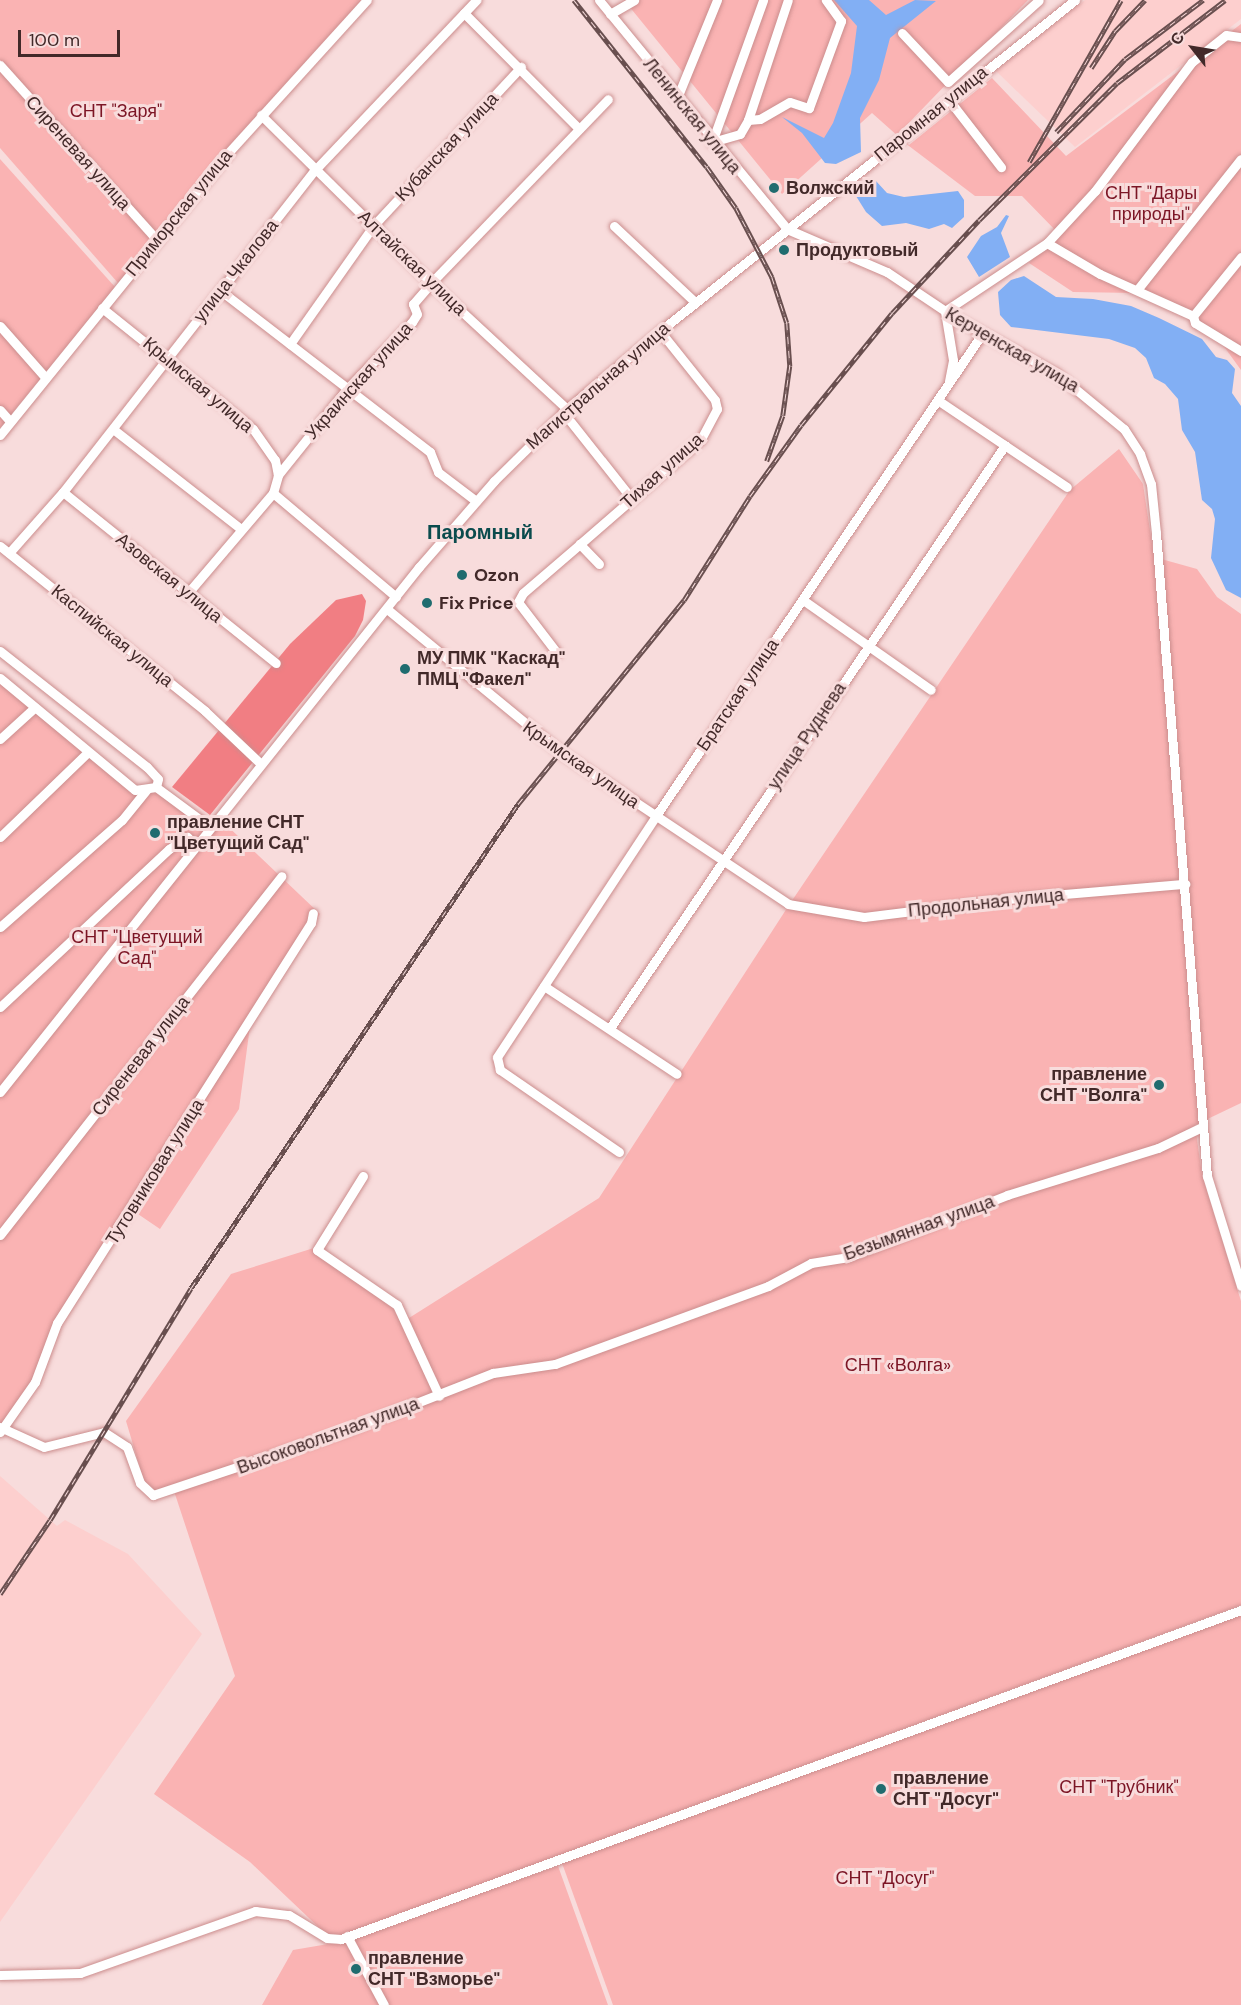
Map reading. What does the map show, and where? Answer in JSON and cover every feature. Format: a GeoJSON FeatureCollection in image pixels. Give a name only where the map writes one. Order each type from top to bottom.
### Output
{"type":"FeatureCollection","features":[{"type":"Feature","properties":{"kind":"street","name":"Приморская улица"},"geometry":{"type":"LineString","coordinates":[[0,435],[261,115],[367,0]]}},
{"type":"Feature","properties":{"kind":"street","name":"улица Чкалова"},"geometry":{"type":"LineString","coordinates":[[9,553],[63,492],[314,171],[476,0]]}},
{"type":"Feature","properties":{"kind":"street","name":"Ленинская улица"},"geometry":{"type":"LineString","coordinates":[[599,0],[712,142],[787,229]]}},
{"type":"Feature","properties":{"kind":"street"},"geometry":{"type":"LineString","coordinates":[[610,14],[634,0]]}},
{"type":"Feature","properties":{"kind":"street"},"geometry":{"type":"LineString","coordinates":[[677,99],[717,0]]}},
{"type":"Feature","properties":{"kind":"street"},"geometry":{"type":"LineString","coordinates":[[712,142],[763,0]]}},
{"type":"Feature","properties":{"kind":"street"},"geometry":{"type":"LineString","coordinates":[[712,142],[740,134],[748,120],[788,0]]}},
{"type":"Feature","properties":{"kind":"street"},"geometry":{"type":"LineString","coordinates":[[748,120],[760,119],[790,102],[809,108],[841,21],[826,0]]}},
{"type":"Feature","properties":{"kind":"street"},"geometry":{"type":"LineString","coordinates":[[902,33],[948,82],[1039,0]]}},
{"type":"Feature","properties":{"kind":"street","name":"Паромная улица"},"geometry":{"type":"LineString","coordinates":[[787,229],[1075,0]]}},
{"type":"Feature","properties":{"kind":"street"},"geometry":{"type":"LineString","coordinates":[[464,13],[521,67],[579,129]]}},
{"type":"Feature","properties":{"kind":"street"},"geometry":{"type":"LineString","coordinates":[[948,387],[953,360],[945,311],[1047,243],[1095,191],[1192,62],[1226,35],[1240,39]]}},
{"type":"Feature","properties":{"kind":"street","name":"Сиреневая улица"},"geometry":{"type":"LineString","coordinates":[[0,65],[157,240]]}},
{"type":"Feature","properties":{"kind":"street","name":"Кубанская улица"},"geometry":{"type":"LineString","coordinates":[[290,344],[374,225],[521,67]]}},
{"type":"Feature","properties":{"kind":"street","name":"Украинская улица"},"geometry":{"type":"LineString","coordinates":[[187,594],[273,493],[278,475],[348,389],[412,322],[417,314],[413,304],[608,99]]}},
{"type":"Feature","properties":{"kind":"street"},"geometry":{"type":"LineString","coordinates":[[949,100],[1001,167]]}},
{"type":"Feature","properties":{"kind":"street","name":"Алтайская улица"},"geometry":{"type":"LineString","coordinates":[[261,115],[314,171],[374,225],[431,283],[565,410],[632,499]]}},
{"type":"Feature","properties":{"kind":"street"},"geometry":{"type":"LineString","coordinates":[[1137,290],[1241,159]]}},
{"type":"Feature","properties":{"kind":"street"},"geometry":{"type":"LineString","coordinates":[[614,226],[695,302]]}},
{"type":"Feature","properties":{"kind":"street","name":"Магистральная улица"},"geometry":{"type":"LineString","coordinates":[[0,1092],[210,827],[476,501],[565,410],[787,229]]}},
{"type":"Feature","properties":{"kind":"street","name":"Керченская улица"},"geometry":{"type":"LineString","coordinates":[[787,229],[887,272],[982,334],[1056,374],[1099,406],[1131,437],[1151,484],[1207,1176],[1241,1286]]}},
{"type":"Feature","properties":{"kind":"street"},"geometry":{"type":"LineString","coordinates":[[1047,243],[1193,316],[1195,323],[1241,350]]}},
{"type":"Feature","properties":{"kind":"street"},"geometry":{"type":"LineString","coordinates":[[1193,316],[1241,257]]}},
{"type":"Feature","properties":{"kind":"street"},"geometry":{"type":"LineString","coordinates":[[221,291],[430,452],[438,472],[476,501]]}},
{"type":"Feature","properties":{"kind":"street","name":"Крымская улица"},"geometry":{"type":"LineString","coordinates":[[102,308],[169,358],[253,429],[275,460],[278,475]]}},
{"type":"Feature","properties":{"kind":"street"},"geometry":{"type":"LineString","coordinates":[[0,326],[45,377]]}},
{"type":"Feature","properties":{"kind":"street","name":"Тихая улица"},"geometry":{"type":"LineString","coordinates":[[556,653],[518,602],[523,593],[701,439],[717,409],[715,400],[660,331]]}},
{"type":"Feature","properties":{"kind":"street","name":"Братская улица"},"geometry":{"type":"LineString","coordinates":[[618,1152],[500,1070],[497,1057],[655,817],[939,401],[982,334]]}},
{"type":"Feature","properties":{"kind":"street"},"geometry":{"type":"LineString","coordinates":[[939,401],[1067,487]]}},
{"type":"Feature","properties":{"kind":"street"},"geometry":{"type":"LineString","coordinates":[[0,410],[10,421]]}},
{"type":"Feature","properties":{"kind":"street"},"geometry":{"type":"LineString","coordinates":[[113,429],[241,529]]}},
{"type":"Feature","properties":{"kind":"street","name":"улица Руднева"},"geometry":{"type":"LineString","coordinates":[[610,1028],[1005,445]]}},
{"type":"Feature","properties":{"kind":"street","name":"Азовская улица"},"geometry":{"type":"LineString","coordinates":[[63,492],[187,594],[276,663]]}},
{"type":"Feature","properties":{"kind":"street"},"geometry":{"type":"LineString","coordinates":[[273,493],[396,597]]}},
{"type":"Feature","properties":{"kind":"street"},"geometry":{"type":"LineString","coordinates":[[580,544],[599,564]]}},
{"type":"Feature","properties":{"kind":"street","name":"Каспийская улица"},"geometry":{"type":"LineString","coordinates":[[0,546],[205,711],[221,730],[261,764]]}},
{"type":"Feature","properties":{"kind":"street"},"geometry":{"type":"LineString","coordinates":[[803,600],[931,690]]}},
{"type":"Feature","properties":{"kind":"street","name":"Крымская улица"},"geometry":{"type":"LineString","coordinates":[[387,609],[511,715],[655,817],[788,904]]}},
{"type":"Feature","properties":{"kind":"street"},"geometry":{"type":"LineString","coordinates":[[0,651],[147,767],[158,779],[122,820],[0,927]]}},
{"type":"Feature","properties":{"kind":"street"},"geometry":{"type":"LineString","coordinates":[[0,678],[135,790],[152,788],[210,827]]}},
{"type":"Feature","properties":{"kind":"street"},"geometry":{"type":"LineString","coordinates":[[0,739],[35,707]]}},
{"type":"Feature","properties":{"kind":"street"},"geometry":{"type":"LineString","coordinates":[[0,837],[88,752]]}},
{"type":"Feature","properties":{"kind":"street"},"geometry":{"type":"LineString","coordinates":[[0,1007],[169,849],[187,837],[197,845]]}},
{"type":"Feature","properties":{"kind":"street","name":"Сиреневая улица"},"geometry":{"type":"LineString","coordinates":[[0,1235],[281,876]]}},
{"type":"Feature","properties":{"kind":"street","name":"Продольная улица"},"geometry":{"type":"LineString","coordinates":[[788,904],[864,917],[1017,898],[1185,884]]}},
{"type":"Feature","properties":{"kind":"street","name":"Тутовниковая улица"},"geometry":{"type":"LineString","coordinates":[[1,1429],[34,1382],[57,1323],[311,923],[313,913]]}},
{"type":"Feature","properties":{"kind":"street"},"geometry":{"type":"LineString","coordinates":[[544,986],[677,1074]]}},
{"type":"Feature","properties":{"kind":"street","name":"Безымянная улица"},"geometry":{"type":"LineString","coordinates":[[501,1371],[555,1364],[768,1286],[811,1263],[849,1257],[1007,1195],[1158,1148],[1202,1127]]}},
{"type":"Feature","properties":{"kind":"street"},"geometry":{"type":"LineString","coordinates":[[363,1176],[317,1250],[397,1305],[439,1396]]}},
{"type":"Feature","properties":{"kind":"street","name":"Высоковольтная улица"},"geometry":{"type":"LineString","coordinates":[[1,1429],[44,1447],[104,1432],[127,1447],[140,1483],[153,1495],[439,1396],[501,1371]]}},
{"type":"Feature","properties":{"kind":"street"},"geometry":{"type":"LineString","coordinates":[[0,1975],[80,1973],[255,1911],[289,1915],[331,1940],[347,1936],[1241,1610]]}},
{"type":"Feature","properties":{"kind":"street"},"geometry":{"type":"LineString","coordinates":[[347,1936],[384,2005]]}},
{"type":"Feature","properties":{"kind":"shaded area"},"geometry":{"type":"Polygon","coordinates":[[[1085,0],[1241,0],[1241,19],[1075,147],[996,71],[1085,0]]]}},
{"type":"Feature","properties":{"kind":"shaded area"},"geometry":{"type":"Polygon","coordinates":[[[362,594],[366,601],[363,620],[355,636],[210,815],[172,787],[290,644],[336,600],[362,594]]]}},
{"type":"Feature","properties":{"kind":"shaded area"},"geometry":{"type":"Polygon","coordinates":[[[0,1476],[57,1526],[65,1520],[128,1554],[202,1634],[0,1922],[0,1476]]]}},
{"type":"Feature","properties":{"kind":"green space","name":"СНТ \"Заря\""},"geometry":{"type":"Polygon","coordinates":[[[0,0],[364,0],[118,283],[0,148],[0,0]]]}},
{"type":"Feature","properties":{"kind":"green space","name":"СНТ \"Дары природы\""},"geometry":{"type":"Polygon","coordinates":[[[624,0],[1028,0],[897,135],[909,145],[992,78],[1066,156],[1241,24],[1241,370],[1220,341],[1191,318],[1136,293],[1073,292],[1029,263],[1058,233],[1022,196],[975,196],[909,146],[872,113],[782,194],[624,0]]]}},
{"type":"Feature","properties":{"kind":"green space"},"geometry":{"type":"Polygon","coordinates":[[[0,159],[115,287],[0,428],[0,159]]]}},
{"type":"Feature","properties":{"kind":"green space","name":"СНТ «Волга»"},"geometry":{"type":"Polygon","coordinates":[[[1119,449],[1143,484],[1154,557],[1197,569],[1217,597],[1241,614],[1241,1103],[1195,1125],[1202,1175],[1241,1301],[1241,1605],[331,1939],[250,1862],[154,1794],[235,1676],[174,1491],[149,1498],[126,1421],[231,1274],[317,1247],[396,1299],[409,1318],[599,1198],[789,905],[1070,490],[1119,449]]]}},
{"type":"Feature","properties":{"kind":"green space","name":"СНТ \"Цветущий Сад\""},"geometry":{"type":"Polygon","coordinates":[[[0,679],[139,798],[152,786],[207,829],[218,817],[320,914],[250,1026],[239,1109],[160,1229],[132,1210],[61,1322],[42,1374],[0,1435],[0,679]]]}},
{"type":"Feature","properties":{"kind":"green space"},"geometry":{"type":"Polygon","coordinates":[[[1241,1611],[1241,2005],[613,2005],[562,1863],[1241,1611]]]}},
{"type":"Feature","properties":{"kind":"green space"},"geometry":{"type":"Polygon","coordinates":[[[558,1866],[608,2005],[262,2005],[293,1950],[340,1942],[558,1866]]]}},
{"type":"Feature","properties":{"kind":"water"},"geometry":{"type":"Polygon","coordinates":[[[834,0],[869,0],[886,15],[915,0],[936,1],[890,38],[879,80],[860,118],[861,152],[836,164],[825,163],[802,133],[782,117],[824,138],[833,123],[851,73],[857,26],[834,0]]]}},
{"type":"Feature","properties":{"kind":"water"},"geometry":{"type":"Polygon","coordinates":[[[876,181],[887,193],[904,197],[958,191],[964,200],[964,217],[952,228],[944,224],[929,229],[906,223],[882,226],[866,212],[856,196],[866,184],[876,181]]]}},
{"type":"Feature","properties":{"kind":"water"},"geometry":{"type":"Polygon","coordinates":[[[1006,215],[1009,216],[1001,233],[1010,257],[979,277],[967,257],[981,236],[997,227],[1006,215]]]}},
{"type":"Feature","properties":{"kind":"water"},"geometry":{"type":"Polygon","coordinates":[[[1024,276],[1056,297],[1093,299],[1131,306],[1159,318],[1202,339],[1216,357],[1227,360],[1235,369],[1232,393],[1241,406],[1241,598],[1226,590],[1211,558],[1215,519],[1212,509],[1202,500],[1195,452],[1182,430],[1178,399],[1165,384],[1154,378],[1146,358],[1135,348],[1109,339],[1011,327],[1000,315],[998,292],[1011,280],[1024,276]]]}},
{"type":"Feature","properties":{"kind":"railway"},"geometry":{"type":"LineString","coordinates":[[574,0],[707,167],[736,208],[772,277],[787,323],[790,366],[783,416],[767,461]]}},
{"type":"Feature","properties":{"kind":"railway"},"geometry":{"type":"LineString","coordinates":[[1029,162],[1121,0]]}},
{"type":"Feature","properties":{"kind":"railway"},"geometry":{"type":"LineString","coordinates":[[1091,68],[1115,31],[1145,0]]}},
{"type":"Feature","properties":{"kind":"railway"},"geometry":{"type":"LineString","coordinates":[[1056,132],[1125,59],[1203,0]]}},
{"type":"Feature","properties":{"kind":"railway"},"geometry":{"type":"LineString","coordinates":[[0,1594],[50,1520],[191,1288],[518,804],[684,600],[750,496],[801,425],[892,313],[979,220],[1117,83],[1225,0]]}},
{"type":"Feature","properties":{"kind":"place","name":"Волжский"},"geometry":{"type":"Point","coordinates":[774,188]}},
{"type":"Feature","properties":{"kind":"place","name":"Продуктовый"},"geometry":{"type":"Point","coordinates":[784,250]}},
{"type":"Feature","properties":{"kind":"place","name":"Ozon"},"geometry":{"type":"Point","coordinates":[462,575]}},
{"type":"Feature","properties":{"kind":"place","name":"Fix Price"},"geometry":{"type":"Point","coordinates":[427,603]}},
{"type":"Feature","properties":{"kind":"place","name":"МУ ПМК \"Каскад\" ПМЦ \"Факел\""},"geometry":{"type":"Point","coordinates":[405,669]}},
{"type":"Feature","properties":{"kind":"place","name":"правление СНТ \"Цветущий Сад\""},"geometry":{"type":"Point","coordinates":[155,833]}},
{"type":"Feature","properties":{"kind":"place","name":"правление СНТ \"Волга\""},"geometry":{"type":"Point","coordinates":[1159,1085]}},
{"type":"Feature","properties":{"kind":"place","name":"правление СНТ \"Досуг\""},"geometry":{"type":"Point","coordinates":[881,1789]}},
{"type":"Feature","properties":{"kind":"place","name":"правление СНТ \"Взморье\""},"geometry":{"type":"Point","coordinates":[356,1969]}},
{"type":"Feature","properties":{"kind":"district","name":"Паромный"},"geometry":{"type":"Point","coordinates":[480,532]}},
{"type":"Feature","properties":{"kind":"park label","name":"СНТ \"Трубник\""},"geometry":{"type":"Point","coordinates":[1119,1787]}},
{"type":"Feature","properties":{"kind":"park label","name":"СНТ \"Досуг\""},"geometry":{"type":"Point","coordinates":[885,1878]}}]}
